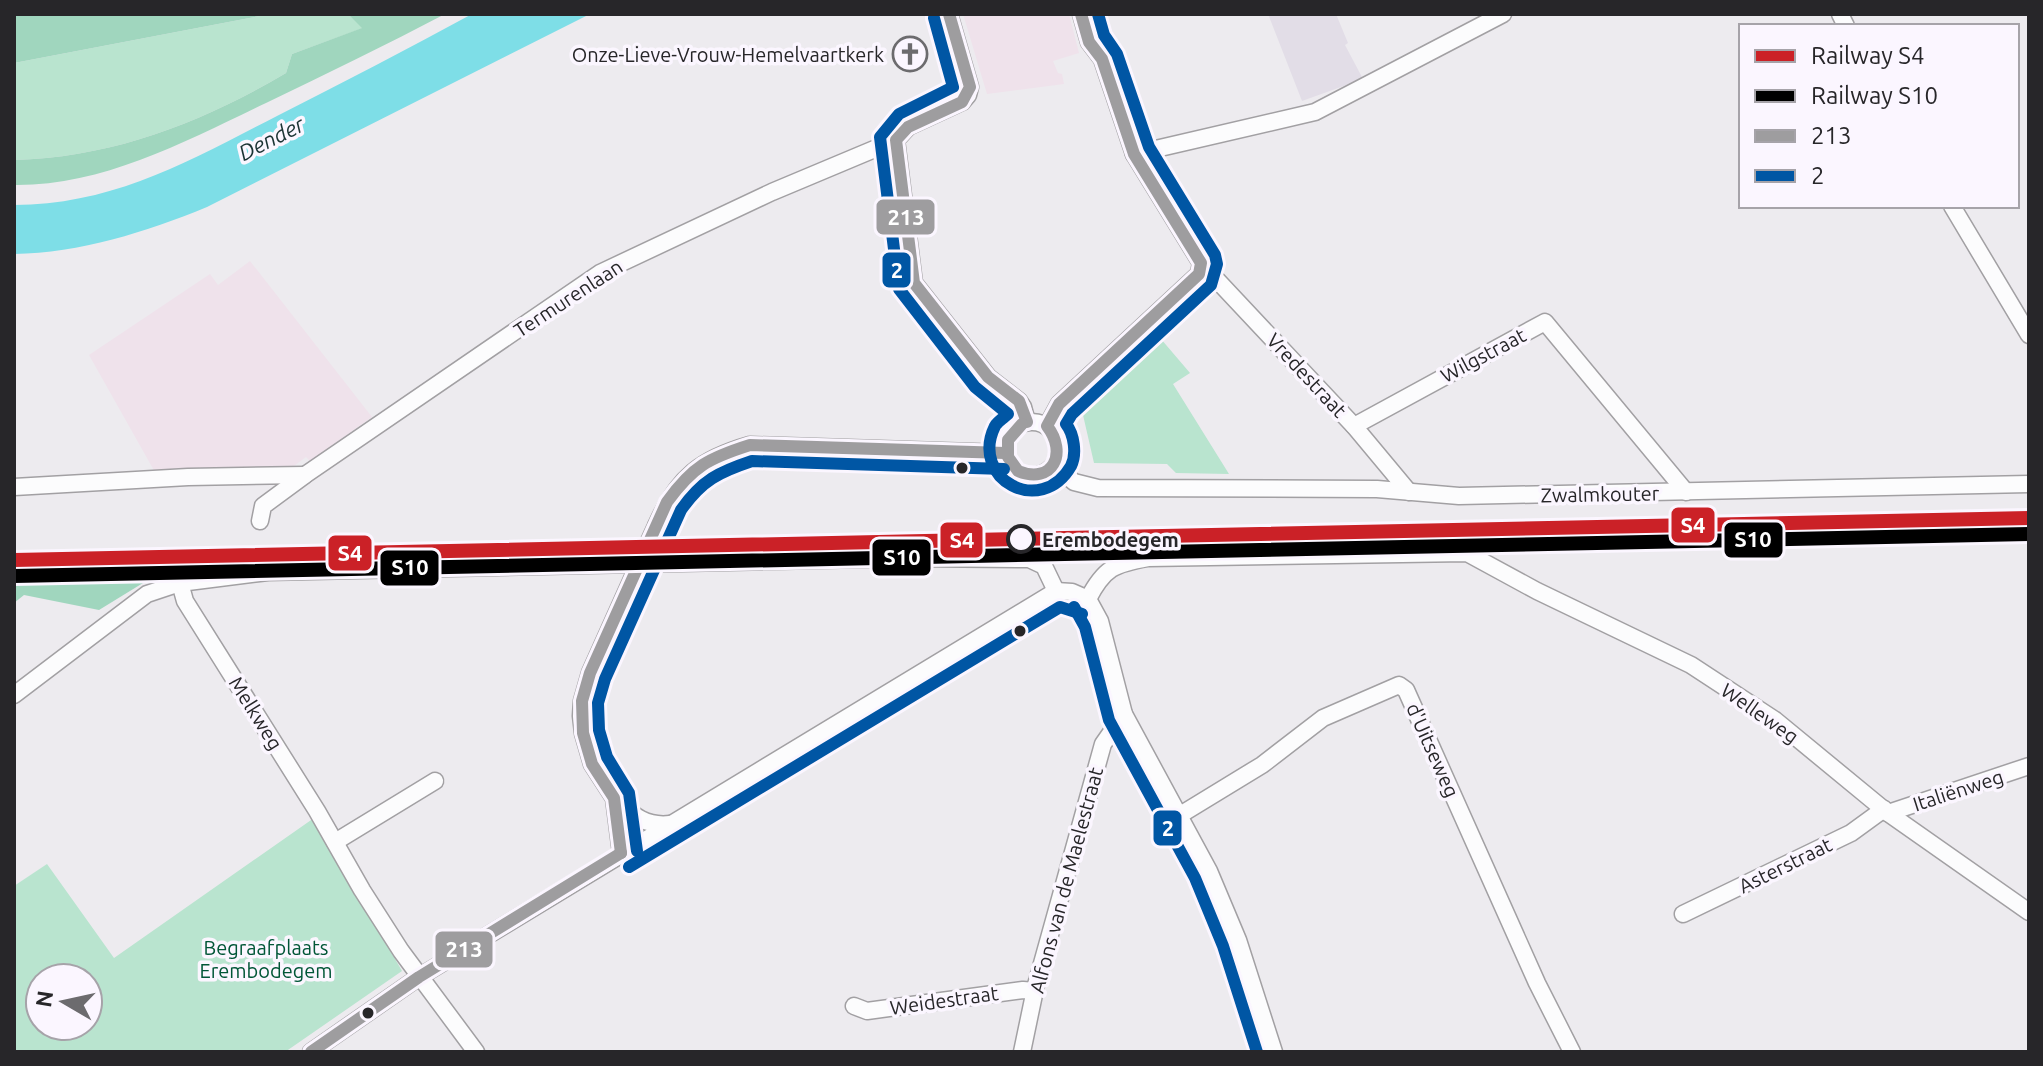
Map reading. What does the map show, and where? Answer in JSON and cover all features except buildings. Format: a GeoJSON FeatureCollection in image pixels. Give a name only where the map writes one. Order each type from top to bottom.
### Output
{"type":"FeatureCollection","features":[{"type":"Feature","properties":{"kind":"street","name":"Termurenlaan"},"geometry":{"type":"LineString","coordinates":[[260,521],[263,506],[305,475],[600,273],[772,192],[896,140],[908,127],[962,102],[970,87],[949,14]]}},
{"type":"Feature","properties":{"kind":"street","name":"Vredestraat"},"geometry":{"type":"LineString","coordinates":[[1081,14],[1089,42],[1102,59],[1134,154],[1201,263],[1354,426],[1409,492]]}},
{"type":"Feature","properties":{"kind":"street"},"geometry":{"type":"LineString","coordinates":[[1134,154],[1315,112],[1503,14]]}},
{"type":"Feature","properties":{"kind":"street"},"geometry":{"type":"LineString","coordinates":[[896,140],[914,283],[988,377],[1019,401],[1027,422]]}},
{"type":"Feature","properties":{"kind":"street"},"geometry":{"type":"LineString","coordinates":[[1953,208],[2029,335]]}},
{"type":"Feature","properties":{"kind":"street"},"geometry":{"type":"LineString","coordinates":[[1047,426],[1059,404],[1199,274],[1201,263]]}},
{"type":"Feature","properties":{"kind":"street","name":"Wilgstraat"},"geometry":{"type":"LineString","coordinates":[[1354,426],[1545,322],[1686,492]]}},
{"type":"Feature","properties":{"kind":"street"},"geometry":{"type":"LineString","coordinates":[[1027,422],[1047,426],[1059,445],[1054,465],[1048,471],[1030,476],[1013,469],[1005,453],[1010,433],[1027,422]]}},
{"type":"Feature","properties":{"kind":"street"},"geometry":{"type":"LineString","coordinates":[[670,824],[643,822],[614,798],[592,764],[583,733],[582,701],[590,673],[667,502],[688,475],[713,457],[750,445],[1005,453]]}},
{"type":"Feature","properties":{"kind":"street","name":"Zwalmkouter"},"geometry":{"type":"LineString","coordinates":[[1054,465],[1074,482],[1098,488],[1377,489],[1459,496],[2029,484]]}},
{"type":"Feature","properties":{"kind":"street"},"geometry":{"type":"LineString","coordinates":[[14,487],[188,477],[305,475]]}},
{"type":"Feature","properties":{"kind":"street","name":"Welleweg"},"geometry":{"type":"LineString","coordinates":[[1088,599],[1099,578],[1118,563],[1148,558],[1467,553],[1537,591],[1691,665],[1775,720],[1886,811],[2029,912]]}},
{"type":"Feature","properties":{"kind":"street"},"geometry":{"type":"LineString","coordinates":[[14,695],[147,594],[180,583],[268,572],[908,558],[1024,559],[1044,566],[1056,591]]}},
{"type":"Feature","properties":{"kind":"street","name":"Melkweg"},"geometry":{"type":"LineString","coordinates":[[180,583],[185,601],[362,890],[419,977],[476,1052]]}},
{"type":"Feature","properties":{"kind":"street"},"geometry":{"type":"LineString","coordinates":[[311,1052],[419,977],[1056,591],[1072,592],[1088,599],[1100,621],[1124,714],[1209,871],[1238,940],[1274,1052]]}},
{"type":"Feature","properties":{"kind":"street","name":"d'Uitseweg"},"geometry":{"type":"LineString","coordinates":[[1180,815],[1262,765],[1323,718],[1399,685],[1406,690],[1537,983],[1572,1052]]}},
{"type":"Feature","properties":{"kind":"street","name":"Alfons van de Maelestraat"},"geometry":{"type":"LineString","coordinates":[[1022,1052],[1035,991],[1103,744],[1124,714]]}},
{"type":"Feature","properties":{"kind":"street","name":"Italiënweg"},"geometry":{"type":"LineString","coordinates":[[1886,811],[2029,766]]}},
{"type":"Feature","properties":{"kind":"street"},"geometry":{"type":"LineString","coordinates":[[335,842],[435,781]]}},
{"type":"Feature","properties":{"kind":"street"},"geometry":{"type":"LineString","coordinates":[[614,798],[621,853]]}},
{"type":"Feature","properties":{"kind":"street","name":"Asterstraat"},"geometry":{"type":"LineString","coordinates":[[1683,914],[1851,833],[1886,811]]}},
{"type":"Feature","properties":{"kind":"street","name":"Weidestraat"},"geometry":{"type":"LineString","coordinates":[[854,1006],[867,1011],[1023,990],[1035,991]]}},
{"type":"Feature","properties":{"kind":"shaded area"},"geometry":{"type":"Polygon","coordinates":[[[963,14],[1069,14],[1079,53],[1053,61],[1058,73],[1062,74],[1064,84],[987,94],[963,14]]]}},
{"type":"Feature","properties":{"kind":"shaded area"},"geometry":{"type":"Polygon","coordinates":[[[1268,14],[1336,14],[1348,43],[1345,45],[1363,79],[1302,101],[1268,14]]]}},
{"type":"Feature","properties":{"kind":"shaded area"},"geometry":{"type":"Polygon","coordinates":[[[250,261],[372,417],[310,461],[306,457],[291,468],[156,474],[89,355],[210,274],[218,285],[250,261]]]}},
{"type":"Feature","properties":{"kind":"green space"},"geometry":{"type":"Polygon","coordinates":[[[14,14],[270,14],[14,63],[14,14]]]}},
{"type":"Feature","properties":{"kind":"green space"},"geometry":{"type":"Polygon","coordinates":[[[270,14],[348,14],[363,28],[292,54],[286,73],[189,122],[86,152],[14,160],[14,63],[270,14]]]}},
{"type":"Feature","properties":{"kind":"green space"},"geometry":{"type":"Polygon","coordinates":[[[348,14],[445,14],[144,159],[80,178],[14,185],[14,160],[86,152],[121,144],[189,122],[254,91],[286,73],[292,54],[362,28],[348,14]]]}},
{"type":"Feature","properties":{"kind":"green space"},"geometry":{"type":"Polygon","coordinates":[[[1155,332],[1190,373],[1173,384],[1229,474],[1176,473],[1167,464],[1094,463],[1083,415],[1120,378],[1115,365],[1155,332]]]}},
{"type":"Feature","properties":{"kind":"green space"},"geometry":{"type":"Polygon","coordinates":[[[139,564],[143,583],[99,610],[24,595],[14,603],[14,568],[139,564]]]}},
{"type":"Feature","properties":{"kind":"green space","name":"Begraafplaats Erembodegem"},"geometry":{"type":"Polygon","coordinates":[[[314,818],[402,971],[285,1052],[14,1052],[14,886],[47,864],[114,958],[314,818]]]}},
{"type":"Feature","properties":{"kind":"water","name":"Dender"},"geometry":{"type":"Polygon","coordinates":[[[472,14],[590,14],[207,207],[112,240],[63,250],[14,254],[14,205],[85,197],[151,177],[214,148],[472,14]]]}},
{"type":"Feature","properties":{"kind":"rail line","name":"S4"},"geometry":{"type":"LineString","coordinates":[[14,560],[2029,518]]}},
{"type":"Feature","properties":{"kind":"rail line","name":"S10"},"geometry":{"type":"LineString","coordinates":[[14,576],[2029,534]]}},
{"type":"Feature","properties":{"kind":"transit line","name":"213"},"geometry":{"type":"LineString","coordinates":[[949,14],[970,87],[962,102],[908,127],[896,140],[914,283],[988,377],[1019,401],[1027,422]]}},
{"type":"Feature","properties":{"kind":"transit line","name":"213"},"geometry":{"type":"LineString","coordinates":[[1022,424],[1008,440],[1008,457],[1018,471],[1040,474],[1054,464],[1056,446],[1047,426],[1059,404],[1199,274],[1201,263],[1134,154],[1102,59],[1089,42],[1081,14]]}},
{"type":"Feature","properties":{"kind":"transit line","name":"2"},"geometry":{"type":"LineString","coordinates":[[934,18],[953,87],[899,114],[880,137],[899,289],[975,387],[1008,414],[995,426],[990,445],[992,462],[1000,476],[1012,485],[1027,490],[1043,489],[1058,481],[1071,466],[1074,444],[1066,424],[1072,414],[1211,285],[1217,264],[1215,255],[1149,147],[1117,54],[1104,35],[1098,14]]}},
{"type":"Feature","properties":{"kind":"transit line","name":"213"},"geometry":{"type":"LineString","coordinates":[[621,853],[614,798],[592,764],[583,733],[582,701],[590,673],[667,502],[685,480],[713,459],[750,445],[1005,453]]}},
{"type":"Feature","properties":{"kind":"transit line","name":"2"},"geometry":{"type":"LineString","coordinates":[[637,851],[629,793],[607,757],[599,730],[598,703],[605,679],[681,510],[696,491],[721,473],[752,461],[1004,469]]}},
{"type":"Feature","properties":{"kind":"transit line","name":"2"},"geometry":{"type":"LineString","coordinates":[[629,867],[1060,607],[1082,614]]}},
{"type":"Feature","properties":{"kind":"transit line","name":"2"},"geometry":{"type":"LineString","coordinates":[[1074,607],[1085,627],[1109,720],[1195,878],[1223,946],[1257,1052]]}},
{"type":"Feature","properties":{"kind":"transit line","name":"213"},"geometry":{"type":"LineString","coordinates":[[311,1052],[419,977],[621,853]]}},
{"type":"Feature","properties":{"kind":"place","name":"Onze-Lieve-Vrouw-Hemelvaartkerk"},"geometry":{"type":"Point","coordinates":[910,54]}},
{"type":"Feature","properties":{"kind":"place","name":"Erembodegem"},"geometry":{"type":"Point","coordinates":[1021,539]}}]}
